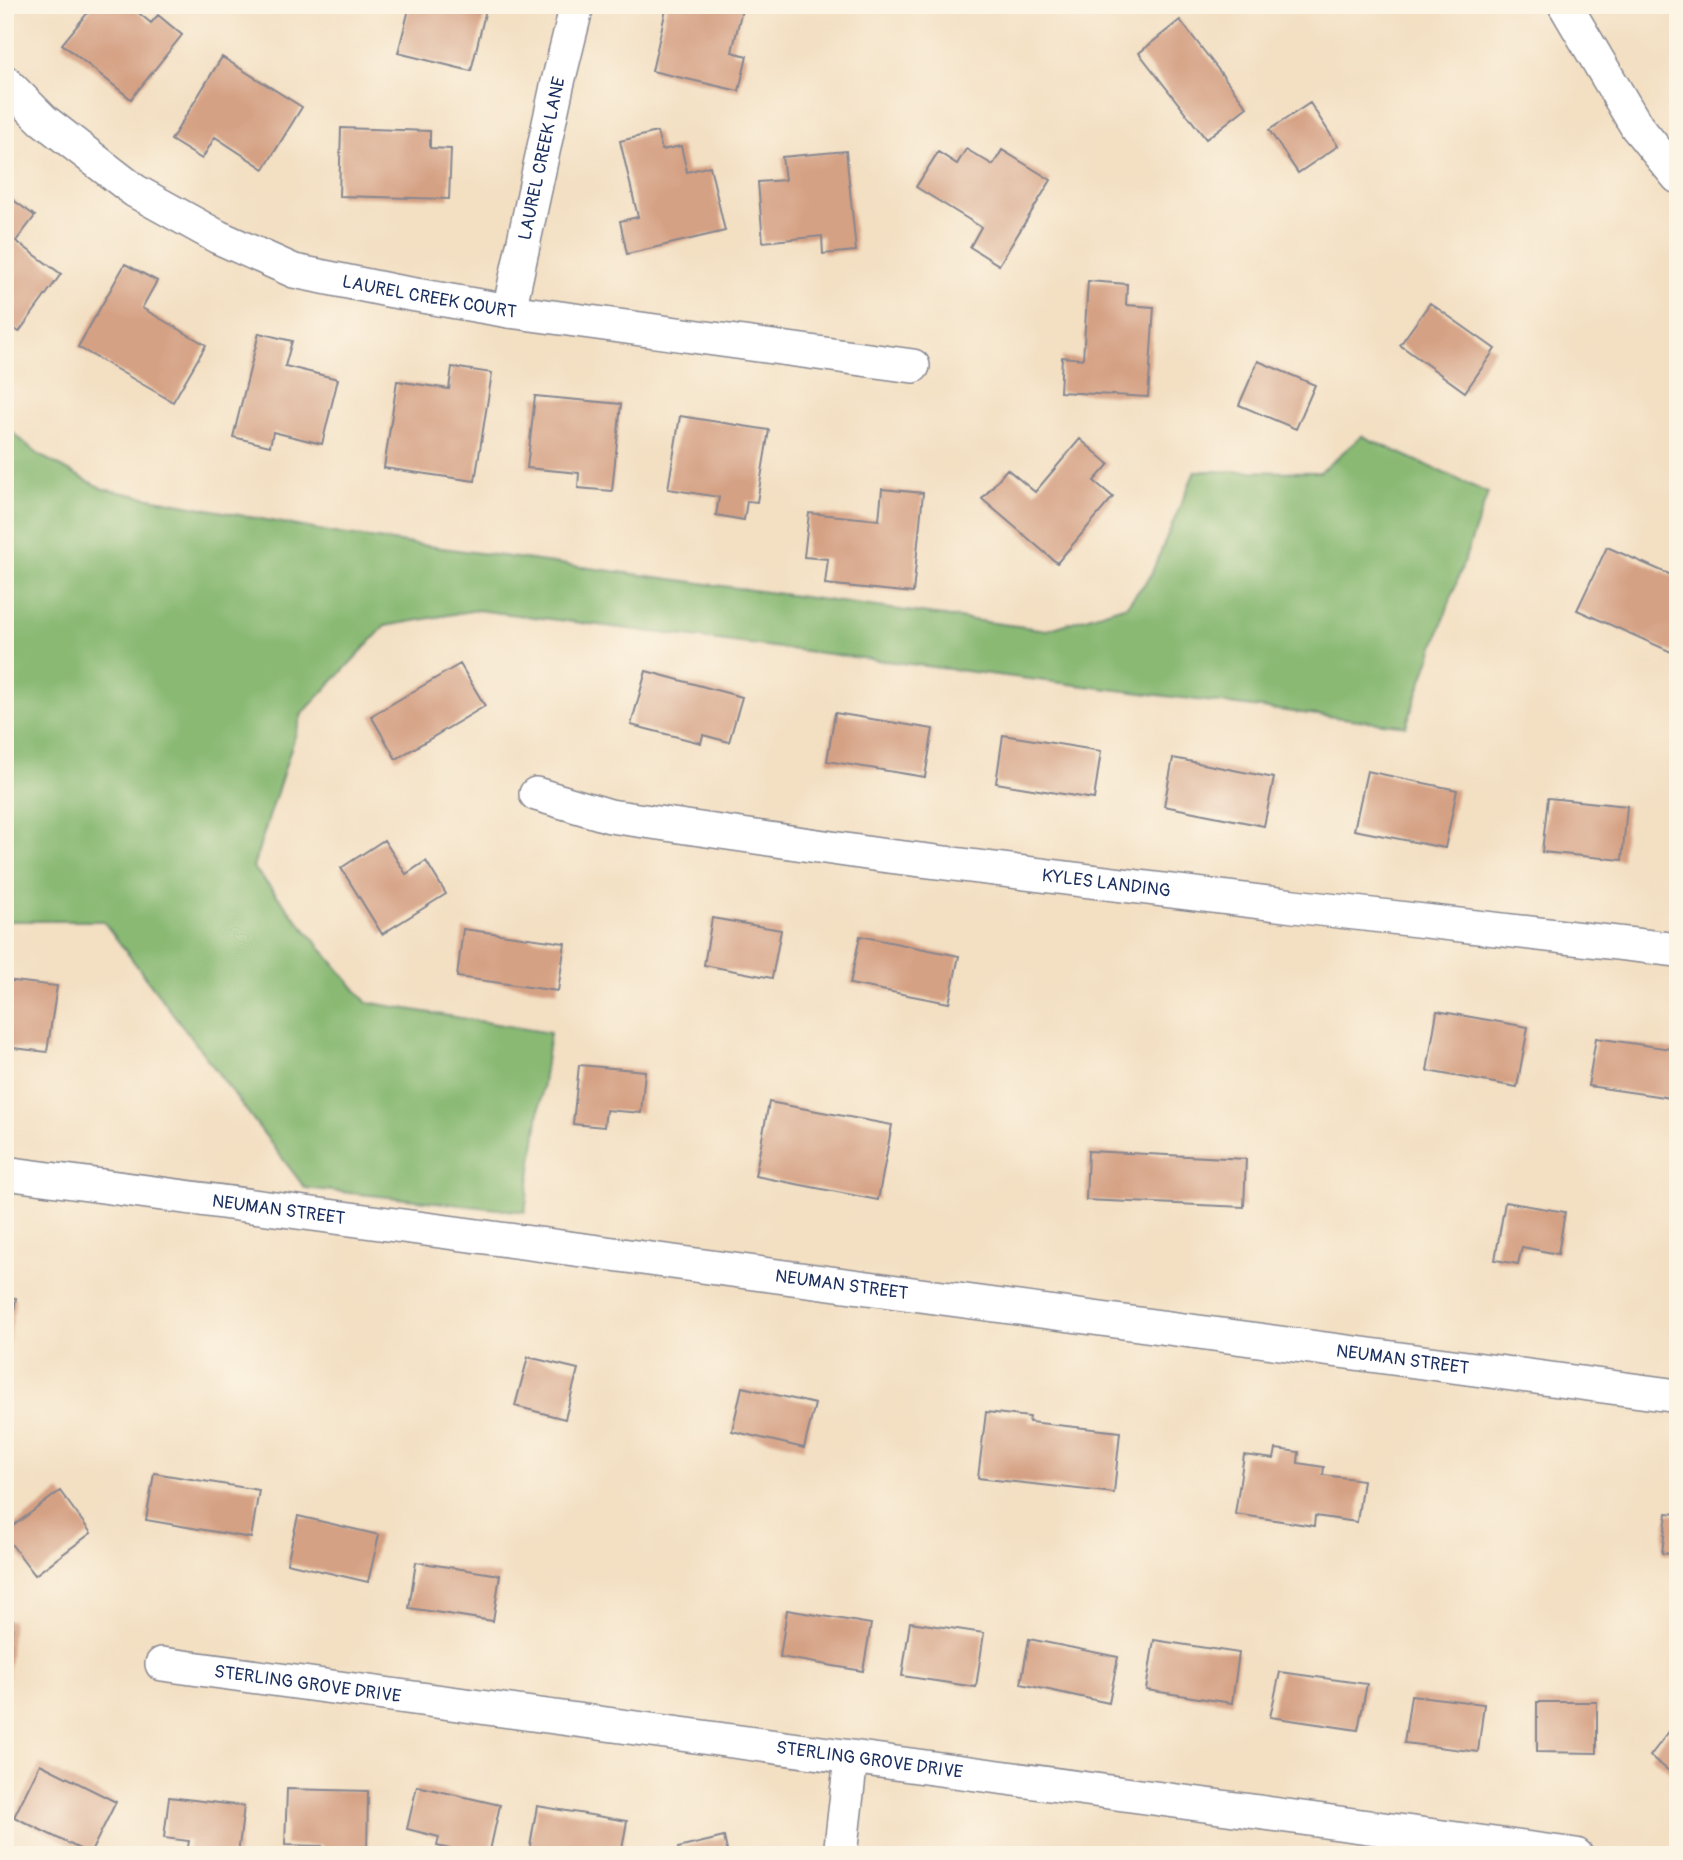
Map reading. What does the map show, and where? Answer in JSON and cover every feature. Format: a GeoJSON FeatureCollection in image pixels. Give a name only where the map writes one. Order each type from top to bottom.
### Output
{"type":"FeatureCollection","features":[{"type":"Feature","properties":{"kind":"street","name":"LAUREL CREEK LANE"},"geometry":{"type":"LineString","coordinates":[[509,311],[577,5]]}},
{"type":"Feature","properties":{"kind":"street"},"geometry":{"type":"LineString","coordinates":[[1565,5],[1637,127],[1678,177]]}},
{"type":"Feature","properties":{"kind":"street","name":"LAUREL CREEK COURT"},"geometry":{"type":"LineString","coordinates":[[5,82],[43,120],[135,191],[218,237],[294,271],[393,292],[509,311],[912,366]]}},
{"type":"Feature","properties":{"kind":"street","name":"KYLES LANDING"},"geometry":{"type":"LineString","coordinates":[[536,794],[610,816],[880,855],[1678,950]]}},
{"type":"Feature","properties":{"kind":"street","name":"NEUMAN STREET"},"geometry":{"type":"LineString","coordinates":[[5,1173],[1678,1396]]}},
{"type":"Feature","properties":{"kind":"street","name":"STERLING GROVE DRIVE"},"geometry":{"type":"LineString","coordinates":[[162,1664],[1576,1855]]}},
{"type":"Feature","properties":{"kind":"street"},"geometry":{"type":"LineString","coordinates":[[840,1855],[851,1758]]}},
{"type":"Feature","properties":{"kind":"green space"},"geometry":{"type":"Polygon","coordinates":[[[5,426],[39,455],[103,489],[340,534],[1047,630],[1127,605],[1150,577],[1195,471],[1320,472],[1362,436],[1488,493],[1406,726],[477,610],[385,626],[302,714],[253,867],[366,1002],[550,1033],[525,1212],[305,1188],[103,921],[5,921],[5,426]]]}},
{"type":"Feature","properties":{"kind":"building"},"geometry":{"type":"Polygon","coordinates":[[[94,5],[129,5],[151,23],[158,15],[182,35],[131,99],[62,44],[94,5]]]}},
{"type":"Feature","properties":{"kind":"building"},"geometry":{"type":"Polygon","coordinates":[[[410,5],[487,5],[471,71],[398,53],[410,5]]]}},
{"type":"Feature","properties":{"kind":"building"},"geometry":{"type":"Polygon","coordinates":[[[667,5],[743,5],[732,52],[747,56],[739,91],[652,71],[667,5]]]}},
{"type":"Feature","properties":{"kind":"building"},"geometry":{"type":"Polygon","coordinates":[[[1180,20],[1247,107],[1206,139],[1139,53],[1180,20]]]}},
{"type":"Feature","properties":{"kind":"building"},"geometry":{"type":"Polygon","coordinates":[[[222,57],[302,107],[264,169],[215,137],[202,159],[171,140],[222,57]]]}},
{"type":"Feature","properties":{"kind":"building"},"geometry":{"type":"Polygon","coordinates":[[[1310,103],[1338,146],[1298,173],[1269,130],[1310,103]]]}},
{"type":"Feature","properties":{"kind":"building"},"geometry":{"type":"Polygon","coordinates":[[[341,128],[430,131],[430,148],[451,149],[449,199],[339,196],[341,128]]]}},
{"type":"Feature","properties":{"kind":"building"},"geometry":{"type":"Polygon","coordinates":[[[657,132],[662,150],[681,146],[687,172],[710,166],[725,231],[627,254],[620,221],[638,217],[620,141],[657,132]]]}},
{"type":"Feature","properties":{"kind":"building"},"geometry":{"type":"Polygon","coordinates":[[[966,149],[993,165],[1002,150],[1051,180],[999,265],[970,247],[981,227],[916,187],[938,152],[957,164],[966,149]]]}},
{"type":"Feature","properties":{"kind":"building"},"geometry":{"type":"Polygon","coordinates":[[[846,151],[856,251],[823,254],[822,236],[763,242],[758,182],[785,180],[782,157],[846,151]]]}},
{"type":"Feature","properties":{"kind":"building"},"geometry":{"type":"Polygon","coordinates":[[[5,194],[35,216],[16,241],[61,274],[19,332],[5,323],[5,194]]]}},
{"type":"Feature","properties":{"kind":"building"},"geometry":{"type":"Polygon","coordinates":[[[125,264],[157,281],[142,308],[206,345],[173,402],[78,347],[125,264]]]}},
{"type":"Feature","properties":{"kind":"building"},"geometry":{"type":"Polygon","coordinates":[[[1088,281],[1127,284],[1126,305],[1154,307],[1148,397],[1060,392],[1062,357],[1083,359],[1088,281]]]}},
{"type":"Feature","properties":{"kind":"building"},"geometry":{"type":"Polygon","coordinates":[[[1430,303],[1495,349],[1465,392],[1400,345],[1430,303]]]}},
{"type":"Feature","properties":{"kind":"building"},"geometry":{"type":"Polygon","coordinates":[[[259,333],[292,341],[285,366],[338,379],[322,444],[273,432],[270,446],[233,437],[259,333]]]}},
{"type":"Feature","properties":{"kind":"building"},"geometry":{"type":"Polygon","coordinates":[[[1258,361],[1315,385],[1296,429],[1239,405],[1258,361]]]}},
{"type":"Feature","properties":{"kind":"building"},"geometry":{"type":"Polygon","coordinates":[[[452,367],[492,373],[475,481],[384,468],[397,381],[449,389],[452,367]]]}},
{"type":"Feature","properties":{"kind":"building"},"geometry":{"type":"Polygon","coordinates":[[[535,396],[621,404],[612,491],[578,488],[579,473],[527,468],[535,396]]]}},
{"type":"Feature","properties":{"kind":"building"},"geometry":{"type":"Polygon","coordinates":[[[680,416],[769,430],[757,502],[747,501],[744,520],[716,515],[719,497],[668,489],[680,416]]]}},
{"type":"Feature","properties":{"kind":"building"},"geometry":{"type":"Polygon","coordinates":[[[1080,439],[1109,464],[1094,481],[1113,497],[1057,563],[982,499],[1007,469],[1035,492],[1080,439]]]}},
{"type":"Feature","properties":{"kind":"building"},"geometry":{"type":"Polygon","coordinates":[[[882,489],[923,493],[913,593],[825,584],[828,559],[804,557],[809,513],[879,520],[882,489]]]}},
{"type":"Feature","properties":{"kind":"building"},"geometry":{"type":"Polygon","coordinates":[[[1607,547],[1678,578],[1678,655],[1577,610],[1607,547]]]}},
{"type":"Feature","properties":{"kind":"building"},"geometry":{"type":"Polygon","coordinates":[[[460,664],[485,706],[396,759],[371,716],[460,664]]]}},
{"type":"Feature","properties":{"kind":"building"},"geometry":{"type":"Polygon","coordinates":[[[646,671],[742,697],[729,742],[703,735],[701,743],[631,725],[646,671]]]}},
{"type":"Feature","properties":{"kind":"building"},"geometry":{"type":"Polygon","coordinates":[[[835,713],[933,729],[925,777],[827,761],[835,713]]]}},
{"type":"Feature","properties":{"kind":"building"},"geometry":{"type":"Polygon","coordinates":[[[1003,735],[1101,751],[1094,799],[996,783],[1003,735]]]}},
{"type":"Feature","properties":{"kind":"building"},"geometry":{"type":"Polygon","coordinates":[[[1173,758],[1274,778],[1264,826],[1164,806],[1173,758]]]}},
{"type":"Feature","properties":{"kind":"building"},"geometry":{"type":"Polygon","coordinates":[[[1367,771],[1457,790],[1445,848],[1354,830],[1367,771]]]}},
{"type":"Feature","properties":{"kind":"building"},"geometry":{"type":"Polygon","coordinates":[[[1548,798],[1627,806],[1622,860],[1542,852],[1548,798]]]}},
{"type":"Feature","properties":{"kind":"building"},"geometry":{"type":"Polygon","coordinates":[[[384,840],[406,874],[426,861],[446,894],[382,934],[341,868],[384,840]]]}},
{"type":"Feature","properties":{"kind":"building"},"geometry":{"type":"Polygon","coordinates":[[[712,918],[781,930],[772,978],[704,965],[712,918]]]}},
{"type":"Feature","properties":{"kind":"building"},"geometry":{"type":"Polygon","coordinates":[[[463,929],[565,943],[558,991],[457,977],[463,929]]]}},
{"type":"Feature","properties":{"kind":"building"},"geometry":{"type":"Polygon","coordinates":[[[860,936],[959,956],[949,1003],[850,984],[860,936]]]}},
{"type":"Feature","properties":{"kind":"building"},"geometry":{"type":"Polygon","coordinates":[[[5,980],[57,986],[47,1052],[5,1047],[5,980]]]}},
{"type":"Feature","properties":{"kind":"building"},"geometry":{"type":"Polygon","coordinates":[[[1437,1011],[1528,1027],[1517,1087],[1427,1071],[1437,1011]]]}},
{"type":"Feature","properties":{"kind":"building"},"geometry":{"type":"Polygon","coordinates":[[[1596,1038],[1678,1050],[1678,1099],[1588,1086],[1596,1038]]]}},
{"type":"Feature","properties":{"kind":"building"},"geometry":{"type":"Polygon","coordinates":[[[579,1065],[645,1071],[641,1113],[606,1110],[604,1127],[573,1124],[579,1065]]]}},
{"type":"Feature","properties":{"kind":"building"},"geometry":{"type":"Polygon","coordinates":[[[769,1102],[892,1125],[878,1200],[755,1176],[769,1102]]]}},
{"type":"Feature","properties":{"kind":"building"},"geometry":{"type":"Polygon","coordinates":[[[1088,1151],[1246,1159],[1244,1207],[1086,1200],[1088,1151]]]}},
{"type":"Feature","properties":{"kind":"building"},"geometry":{"type":"Polygon","coordinates":[[[1505,1202],[1565,1212],[1558,1254],[1522,1247],[1518,1264],[1495,1260],[1505,1202]]]}},
{"type":"Feature","properties":{"kind":"building"},"geometry":{"type":"Polygon","coordinates":[[[5,1296],[16,1298],[9,1344],[5,1344],[5,1296]]]}},
{"type":"Feature","properties":{"kind":"building"},"geometry":{"type":"Polygon","coordinates":[[[528,1357],[578,1369],[565,1419],[515,1406],[528,1357]]]}},
{"type":"Feature","properties":{"kind":"building"},"geometry":{"type":"Polygon","coordinates":[[[742,1387],[815,1404],[804,1448],[732,1431],[742,1387]]]}},
{"type":"Feature","properties":{"kind":"building"},"geometry":{"type":"Polygon","coordinates":[[[986,1412],[1030,1417],[1029,1422],[1120,1432],[1114,1493],[978,1478],[986,1412]]]}},
{"type":"Feature","properties":{"kind":"building"},"geometry":{"type":"Polygon","coordinates":[[[1276,1449],[1299,1452],[1298,1463],[1324,1467],[1323,1475],[1363,1480],[1357,1522],[1315,1516],[1314,1526],[1235,1514],[1244,1455],[1274,1459],[1276,1449]]]}},
{"type":"Feature","properties":{"kind":"building"},"geometry":{"type":"Polygon","coordinates":[[[154,1473],[259,1490],[251,1538],[146,1520],[154,1473]]]}},
{"type":"Feature","properties":{"kind":"building"},"geometry":{"type":"Polygon","coordinates":[[[60,1491],[91,1533],[35,1575],[5,1536],[5,1532],[60,1491]]]}},
{"type":"Feature","properties":{"kind":"building"},"geometry":{"type":"Polygon","coordinates":[[[1667,1513],[1678,1514],[1678,1555],[1662,1553],[1667,1513]]]}},
{"type":"Feature","properties":{"kind":"building"},"geometry":{"type":"Polygon","coordinates":[[[298,1516],[379,1535],[368,1582],[287,1563],[298,1516]]]}},
{"type":"Feature","properties":{"kind":"building"},"geometry":{"type":"Polygon","coordinates":[[[416,1562],[500,1575],[493,1621],[409,1608],[416,1562]]]}},
{"type":"Feature","properties":{"kind":"building"},"geometry":{"type":"Polygon","coordinates":[[[787,1610],[871,1624],[863,1671],[780,1657],[787,1610]]]}},
{"type":"Feature","properties":{"kind":"building"},"geometry":{"type":"Polygon","coordinates":[[[5,1620],[13,1620],[7,1693],[5,1693],[5,1620]]]}},
{"type":"Feature","properties":{"kind":"building"},"geometry":{"type":"Polygon","coordinates":[[[910,1622],[984,1633],[976,1687],[902,1676],[910,1622]]]}},
{"type":"Feature","properties":{"kind":"building"},"geometry":{"type":"Polygon","coordinates":[[[1029,1639],[1118,1657],[1109,1703],[1021,1684],[1029,1639]]]}},
{"type":"Feature","properties":{"kind":"building"},"geometry":{"type":"Polygon","coordinates":[[[1154,1640],[1239,1653],[1232,1703],[1146,1690],[1154,1640]]]}},
{"type":"Feature","properties":{"kind":"building"},"geometry":{"type":"Polygon","coordinates":[[[1280,1672],[1367,1684],[1358,1730],[1270,1717],[1280,1672]]]}},
{"type":"Feature","properties":{"kind":"building"},"geometry":{"type":"Polygon","coordinates":[[[1411,1695],[1484,1704],[1478,1752],[1404,1743],[1411,1695]]]}},
{"type":"Feature","properties":{"kind":"building"},"geometry":{"type":"Polygon","coordinates":[[[1537,1702],[1597,1702],[1597,1753],[1537,1752],[1537,1702]]]}},
{"type":"Feature","properties":{"kind":"building"},"geometry":{"type":"Polygon","coordinates":[[[1678,1720],[1678,1778],[1650,1756],[1678,1720]]]}},
{"type":"Feature","properties":{"kind":"building"},"geometry":{"type":"Polygon","coordinates":[[[40,1764],[116,1802],[90,1854],[14,1817],[40,1764]]]}},
{"type":"Feature","properties":{"kind":"building"},"geometry":{"type":"Polygon","coordinates":[[[417,1786],[500,1805],[489,1855],[475,1855],[437,1846],[439,1837],[407,1829],[417,1786]]]}},
{"type":"Feature","properties":{"kind":"building"},"geometry":{"type":"Polygon","coordinates":[[[287,1789],[368,1791],[367,1855],[321,1855],[322,1846],[285,1845],[287,1789]]]}},
{"type":"Feature","properties":{"kind":"building"},"geometry":{"type":"Polygon","coordinates":[[[169,1797],[244,1806],[238,1855],[187,1852],[189,1841],[164,1838],[169,1797]]]}},
{"type":"Feature","properties":{"kind":"building"},"geometry":{"type":"Polygon","coordinates":[[[537,1806],[627,1821],[621,1855],[548,1855],[529,1852],[537,1806]]]}},
{"type":"Feature","properties":{"kind":"building"},"geometry":{"type":"Polygon","coordinates":[[[724,1837],[728,1855],[680,1855],[678,1848],[724,1837]]]}}]}
